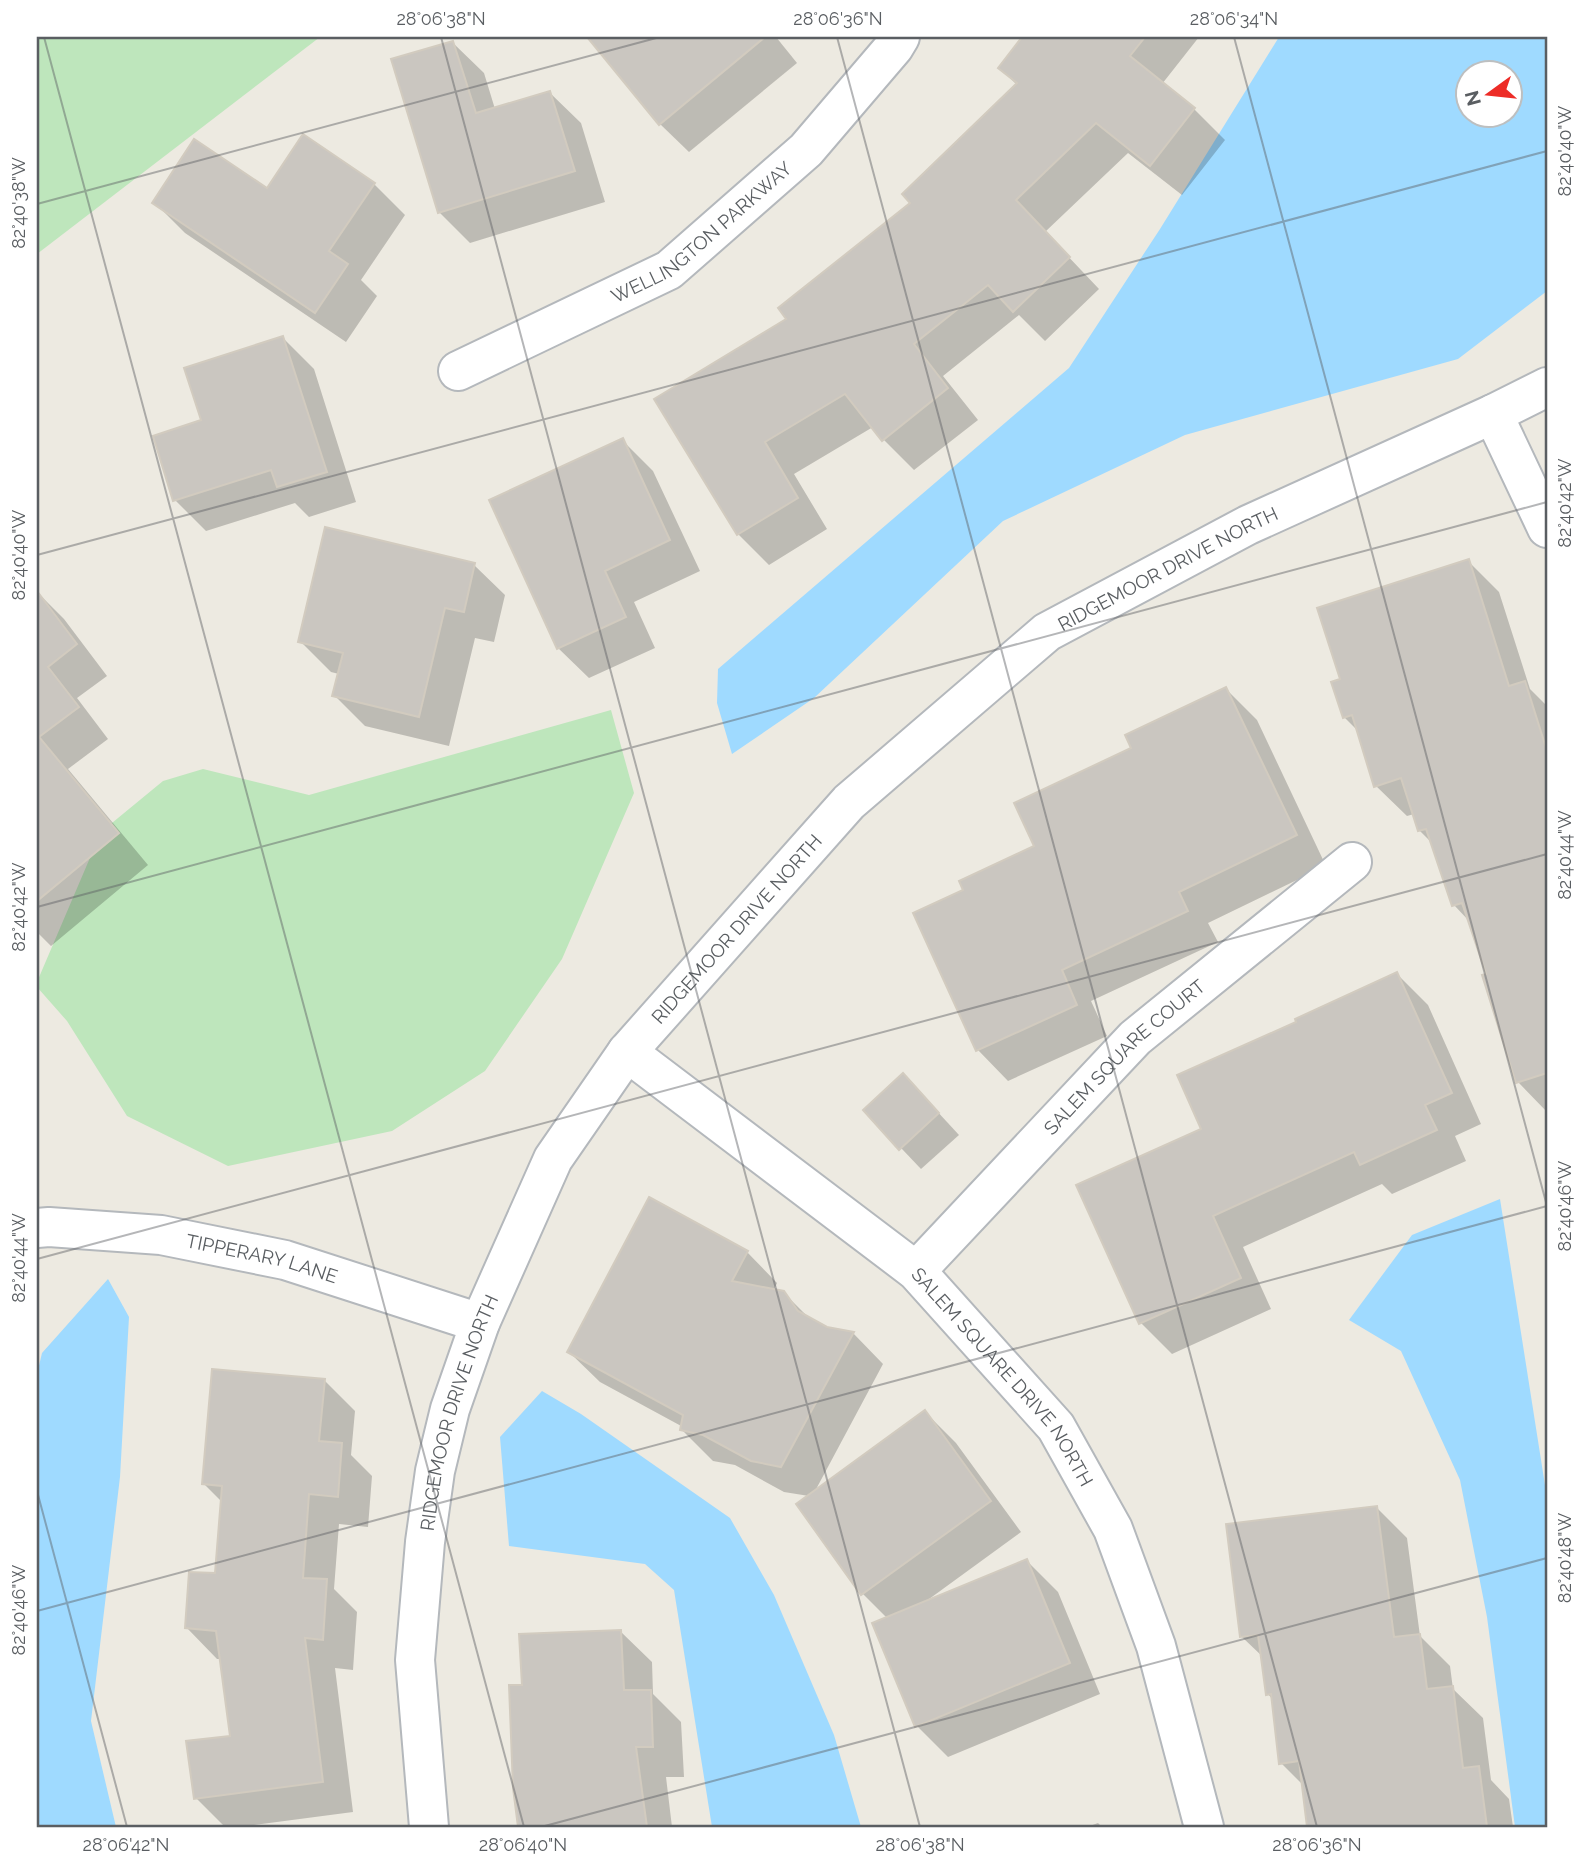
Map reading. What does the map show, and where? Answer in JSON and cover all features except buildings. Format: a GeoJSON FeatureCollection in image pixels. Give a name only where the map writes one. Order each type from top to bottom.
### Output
{"type":"FeatureCollection","features":[{"type":"Feature","properties":{"kind":"street","name":"WELLINGTON PARKWAY"},"geometry":{"type":"LineString","coordinates":[[458,370],[668,271],[806,150],[900,37]]}},
{"type":"Feature","properties":{"kind":"street","name":"RIDGEMOOR DRIVE NORTH"},"geometry":{"type":"LineString","coordinates":[[429,1827],[415,1660],[425,1542],[435,1471],[450,1409],[480,1323],[553,1159],[627,1052],[849,802],[1047,632],[1248,526],[1547,387]]}},
{"type":"Feature","properties":{"kind":"street"},"geometry":{"type":"LineString","coordinates":[[1493,414],[1547,528]]}},
{"type":"Feature","properties":{"kind":"street","name":"SALEM SQUARE COURT"},"geometry":{"type":"LineString","coordinates":[[916,1271],[1135,1038],[1352,862]]}},
{"type":"Feature","properties":{"kind":"street","name":"SALEM SQUARE DRIVE NORTH"},"geometry":{"type":"LineString","coordinates":[[627,1052],[916,1271],[1056,1427],[1113,1529],[1156,1646],[1204,1827]]}},
{"type":"Feature","properties":{"kind":"street","name":"TIPPERARY LANE"},"geometry":{"type":"LineString","coordinates":[[37,1228],[161,1235],[285,1260],[480,1323]]}},
{"type":"Feature","properties":{"kind":"green space"},"geometry":{"type":"Polygon","coordinates":[[[37,37],[320,37],[37,254],[37,37]]]}},
{"type":"Feature","properties":{"kind":"green space"},"geometry":{"type":"Polygon","coordinates":[[[611,710],[634,793],[562,959],[485,1071],[392,1131],[228,1166],[127,1116],[67,1021],[37,987],[101,832],[163,781],[203,769],[309,795],[611,710]]]}},
{"type":"Feature","properties":{"kind":"water"},"geometry":{"type":"Polygon","coordinates":[[[1279,37],[1547,37],[1547,291],[1458,359],[1185,435],[1003,521],[814,698],[732,754],[717,703],[718,669],[1069,368],[1160,229],[1279,37]]]}},
{"type":"Feature","properties":{"kind":"water"},"geometry":{"type":"Polygon","coordinates":[[[1500,1199],[1547,1498],[1547,1825],[1539,1827],[1515,1827],[1487,1617],[1460,1480],[1401,1351],[1349,1320],[1412,1235],[1500,1199]]]}},
{"type":"Feature","properties":{"kind":"water"},"geometry":{"type":"Polygon","coordinates":[[[108,1279],[129,1317],[120,1477],[91,1721],[116,1827],[37,1827],[37,1374],[42,1353],[108,1279]]]}},
{"type":"Feature","properties":{"kind":"water"},"geometry":{"type":"Polygon","coordinates":[[[542,1391],[581,1414],[730,1518],[774,1595],[834,1735],[861,1827],[712,1827],[674,1590],[645,1564],[509,1546],[500,1437],[542,1391]]]}}]}
